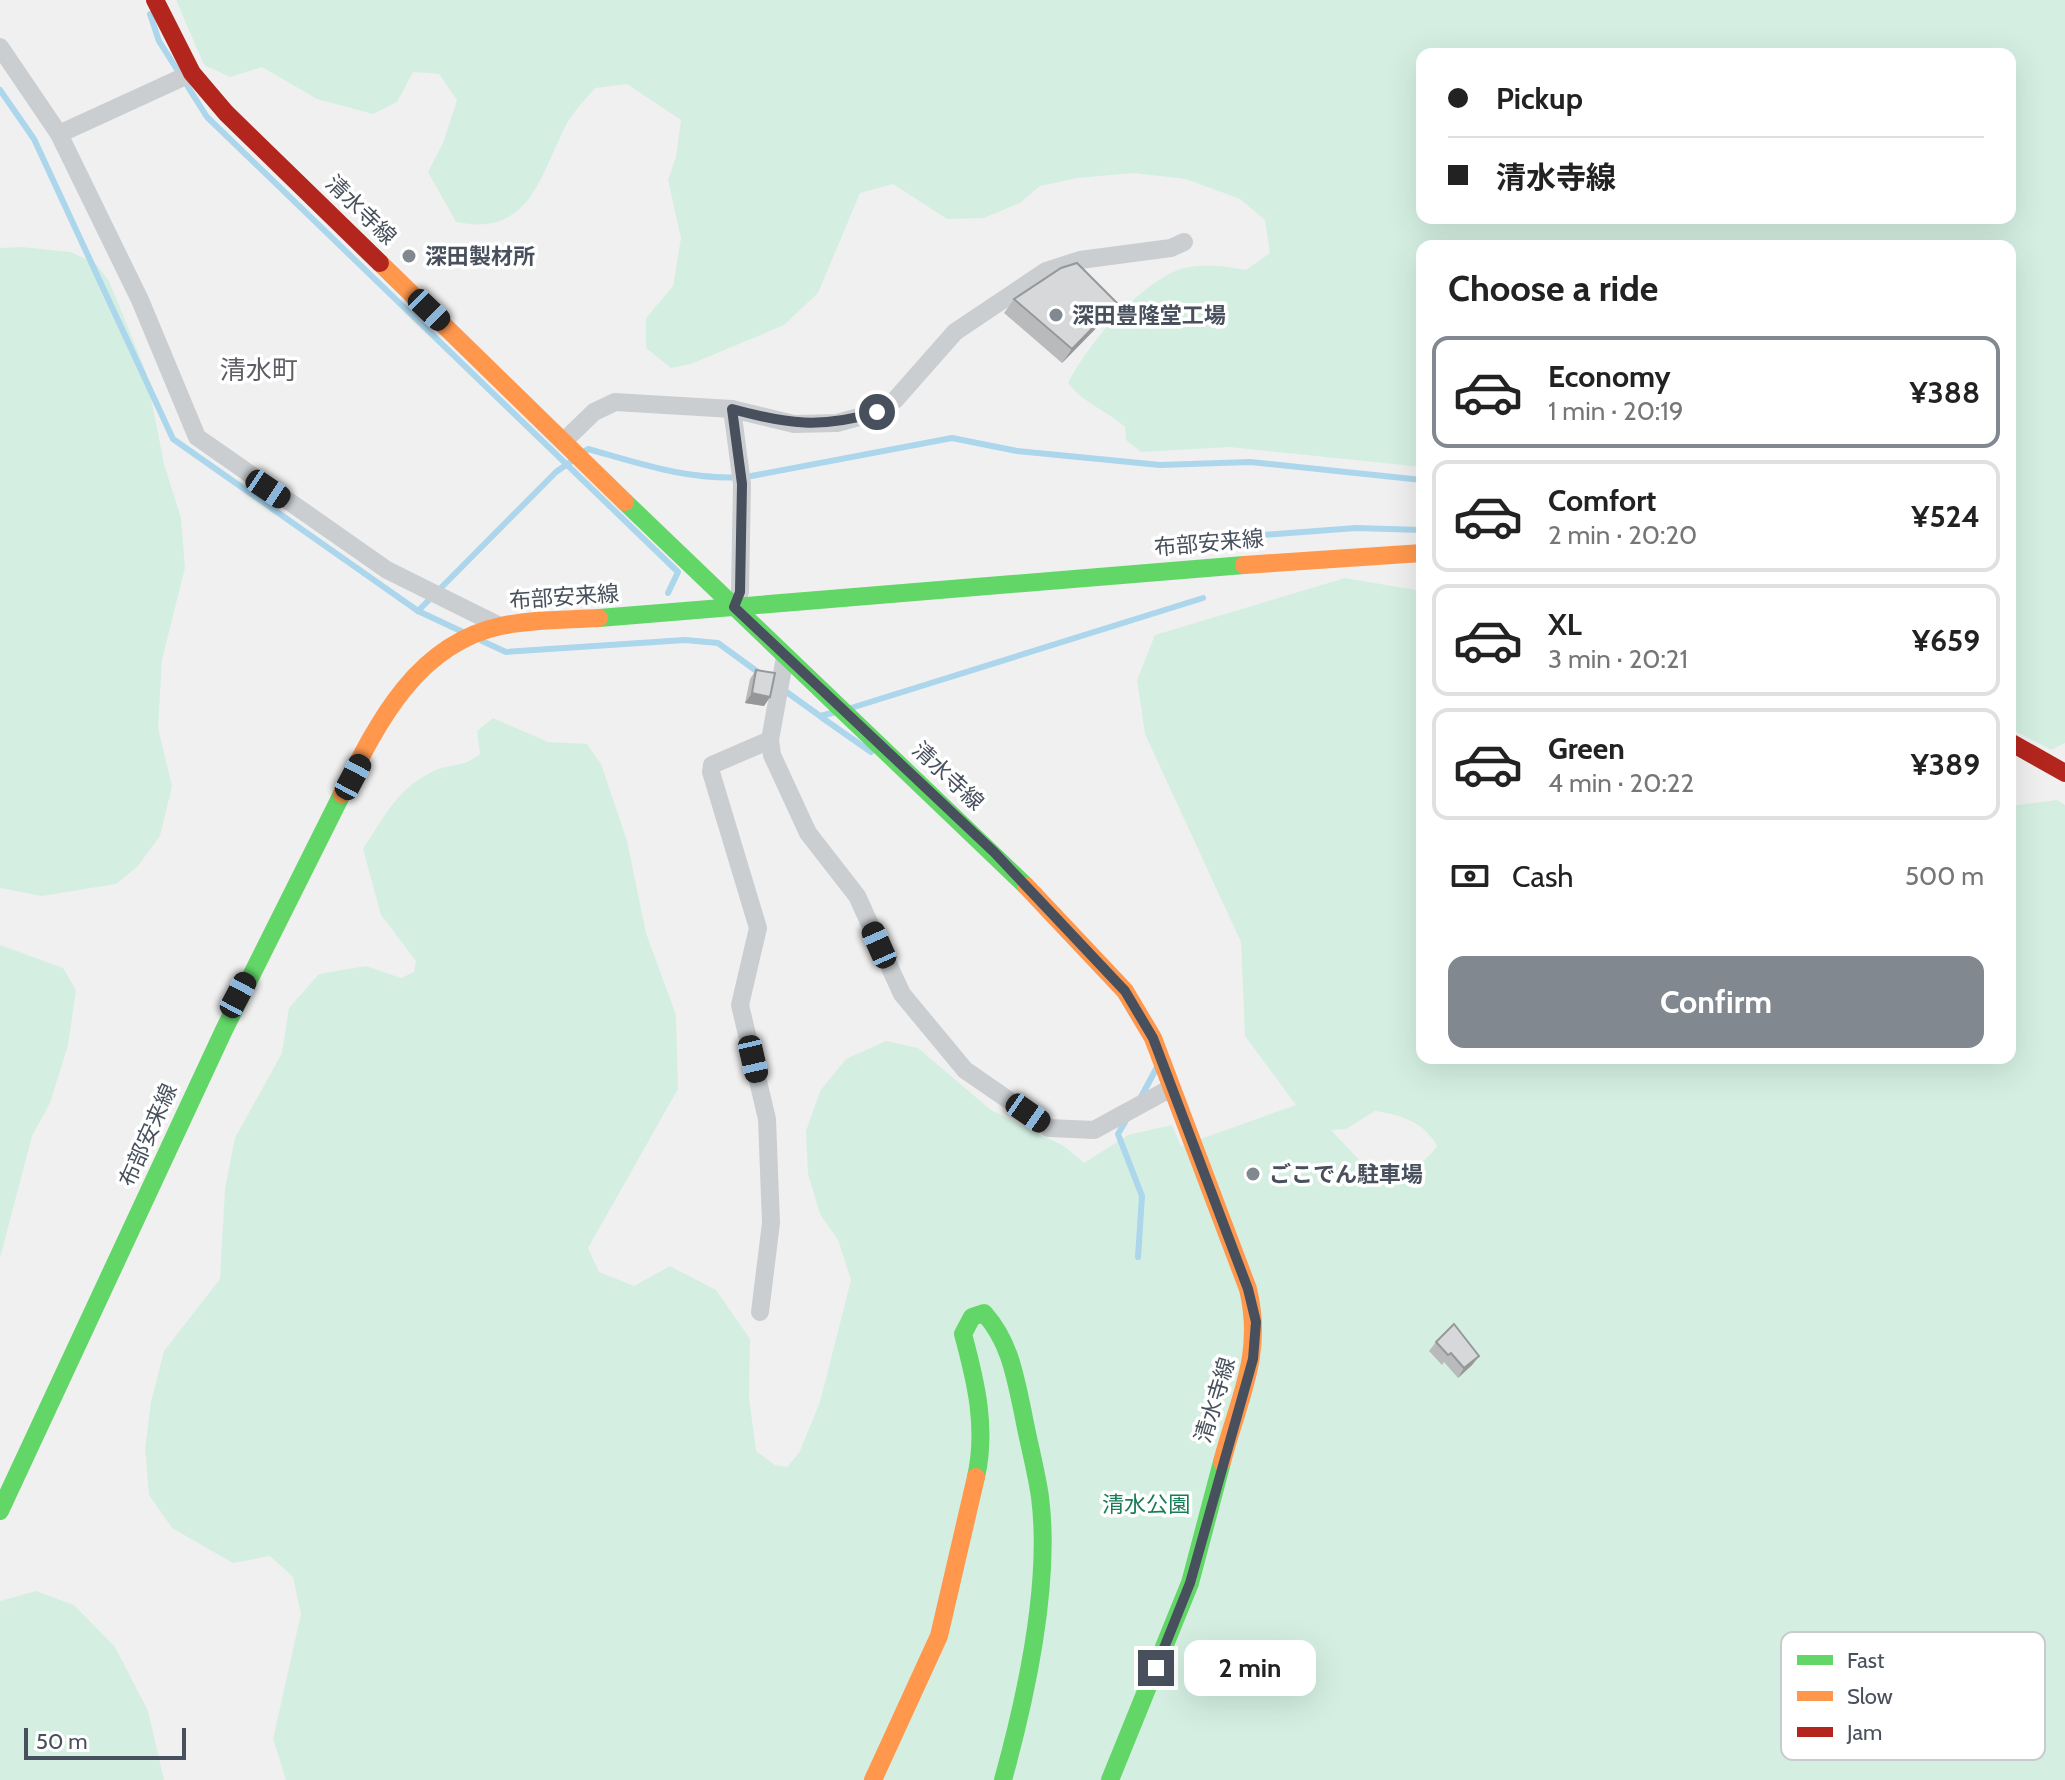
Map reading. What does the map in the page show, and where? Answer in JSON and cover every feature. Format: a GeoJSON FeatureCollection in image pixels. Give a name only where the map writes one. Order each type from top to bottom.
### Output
{"type":"FeatureCollection","features":[{"type":"Feature","properties":{"kind":"main road","name":"清水寺線"},"geometry":{"type":"LineString","coordinates":[[155,0],[192,73],[226,113],[785,657],[994,852],[1125,991],[1153,1038],[1248,1289],[1256,1322],[1253,1359],[1190,1583],[1110,1780]]}},
{"type":"Feature","properties":{"kind":"main road","name":"布部安来線"},"geometry":{"type":"LineString","coordinates":[[0,1511],[73,1361],[238,995],[381,723],[413,676],[454,645],[500,626],[1356,555],[1416,553]]}},
{"type":"Feature","properties":{"kind":"main road"},"geometry":{"type":"LineString","coordinates":[[2016,745],[2065,773]]}},
{"type":"Feature","properties":{"kind":"main road"},"geometry":{"type":"LineString","coordinates":[[873,1780],[939,1636],[967,1522],[981,1455],[979,1393],[963,1334],[972,1317],[984,1313],[997,1327],[1011,1357],[1040,1499],[1040,1569],[1033,1639],[1023,1709],[1003,1780]]}},
{"type":"Feature","properties":{"kind":"street"},"geometry":{"type":"LineString","coordinates":[[0,47],[59,134],[140,300],[197,437],[387,570],[500,626]]}},
{"type":"Feature","properties":{"kind":"street"},"geometry":{"type":"LineString","coordinates":[[59,134],[192,73]]}},
{"type":"Feature","properties":{"kind":"street"},"geometry":{"type":"LineString","coordinates":[[564,441],[594,412],[615,402],[732,409],[794,424],[837,423],[877,412],[895,400],[955,332],[1046,271],[1080,260],[1171,248],[1184,242]]}},
{"type":"Feature","properties":{"kind":"street"},"geometry":{"type":"LineString","coordinates":[[732,409],[742,484],[740,592],[734,607]]}},
{"type":"Feature","properties":{"kind":"street"},"geometry":{"type":"LineString","coordinates":[[785,657],[770,740],[772,755],[808,833],[857,896],[902,994],[965,1070],[1049,1128],[1094,1130],[1171,1088]]}},
{"type":"Feature","properties":{"kind":"street"},"geometry":{"type":"LineString","coordinates":[[760,1312],[771,1223],[767,1119],[740,1005],[758,928],[711,772],[712,765],[770,740]]}},
{"type":"Feature","properties":{"kind":"green space"},"geometry":{"type":"Polygon","coordinates":[[[176,0],[2065,0],[2065,743],[2051,750],[2016,731],[2016,240],[1416,240],[1416,466],[1229,447],[1141,452],[1126,440],[1125,427],[1068,383],[1087,352],[1113,320],[1158,281],[1190,267],[1219,266],[1246,270],[1270,253],[1265,220],[1240,199],[1186,179],[1133,173],[1077,178],[1040,186],[1020,203],[984,218],[947,219],[893,184],[860,193],[818,293],[784,325],[691,364],[671,368],[646,348],[646,318],[673,286],[681,238],[668,180],[676,157],[681,120],[627,84],[595,88],[568,122],[528,200],[500,221],[481,224],[456,222],[428,172],[443,143],[457,100],[439,74],[413,72],[397,102],[373,114],[317,99],[262,67],[230,77],[204,65],[176,0]]]}},
{"type":"Feature","properties":{"kind":"green space"},"geometry":{"type":"Polygon","coordinates":[[[0,248],[71,252],[96,264],[109,281],[146,372],[164,464],[181,518],[185,568],[162,660],[158,728],[172,786],[160,836],[137,867],[116,884],[42,896],[0,888],[0,248]]]}},
{"type":"Feature","properties":{"kind":"green space","name":"清水公園"},"geometry":{"type":"Polygon","coordinates":[[[1345,578],[1416,590],[1416,1064],[2016,1064],[2016,805],[2057,800],[2065,805],[2065,1780],[286,1780],[273,1739],[301,1614],[293,1577],[270,1556],[233,1563],[172,1528],[149,1495],[145,1449],[151,1402],[164,1351],[220,1279],[225,1189],[235,1138],[282,1053],[289,1008],[319,974],[366,966],[401,978],[414,972],[416,961],[381,915],[363,849],[393,804],[421,778],[441,768],[467,762],[480,754],[477,731],[493,718],[548,742],[587,744],[601,764],[627,841],[646,933],[676,1015],[678,1089],[588,1248],[599,1272],[634,1286],[670,1266],[716,1290],[750,1339],[749,1397],[756,1451],[775,1465],[787,1467],[799,1453],[820,1402],[851,1280],[838,1240],[820,1214],[808,1174],[806,1131],[820,1091],[846,1059],[886,1041],[918,1048],[991,1110],[1064,1146],[1084,1163],[1128,1135],[1172,1125],[1181,1146],[1296,1105],[1245,1036],[1241,942],[1145,734],[1137,680],[1155,635],[1345,578]],[[1375,1111],[1346,1129],[1331,1130],[1375,1177],[1417,1164],[1437,1146],[1419,1125],[1375,1111]]]}},
{"type":"Feature","properties":{"kind":"green space"},"geometry":{"type":"Polygon","coordinates":[[[0,945],[63,968],[76,990],[68,1045],[50,1103],[32,1136],[0,1258],[0,945]]]}},
{"type":"Feature","properties":{"kind":"green space"},"geometry":{"type":"Polygon","coordinates":[[[36,1591],[74,1605],[115,1647],[148,1711],[164,1780],[0,1780],[0,1601],[36,1591]]]}},
{"type":"Feature","properties":{"kind":"building","name":"深田豊隆堂工場"},"geometry":{"type":"Polygon","coordinates":[[[1077,263],[1117,303],[1072,349],[1014,299],[1061,268],[1077,263]]]}},
{"type":"Feature","properties":{"kind":"building"},"geometry":{"type":"Polygon","coordinates":[[[756,670],[775,673],[770,697],[752,693],[756,670]]]}},
{"type":"Feature","properties":{"kind":"building"},"geometry":{"type":"Polygon","coordinates":[[[1454,1324],[1479,1356],[1464,1368],[1436,1342],[1454,1324]]]}},
{"type":"Feature","properties":{"kind":"waterway"},"geometry":{"type":"LineString","coordinates":[[150,14],[159,41],[207,117],[678,572],[668,593]]}},
{"type":"Feature","properties":{"kind":"waterway"},"geometry":{"type":"LineString","coordinates":[[0,90],[34,139],[173,439],[418,611],[465,633]]}},
{"type":"Feature","properties":{"kind":"waterway"},"geometry":{"type":"LineString","coordinates":[[582,453],[588,449],[647,466],[725,478],[746,477],[952,438],[1017,451],[1160,465],[1250,462],[1416,479]]}},
{"type":"Feature","properties":{"kind":"waterway"},"geometry":{"type":"LineString","coordinates":[[418,611],[556,472],[573,460]]}},
{"type":"Feature","properties":{"kind":"waterway"},"geometry":{"type":"LineString","coordinates":[[1223,538],[1356,528],[1416,530]]}},
{"type":"Feature","properties":{"kind":"waterway"},"geometry":{"type":"LineString","coordinates":[[851,708],[1203,598]]}},
{"type":"Feature","properties":{"kind":"waterway"},"geometry":{"type":"LineString","coordinates":[[482,641],[506,652],[685,640],[718,643],[762,675]]}},
{"type":"Feature","properties":{"kind":"waterway"},"geometry":{"type":"LineString","coordinates":[[781,688],[820,716],[836,712]]}},
{"type":"Feature","properties":{"kind":"waterway"},"geometry":{"type":"LineString","coordinates":[[821,717],[871,752]]}},
{"type":"Feature","properties":{"kind":"waterway"},"geometry":{"type":"LineString","coordinates":[[1141,1097],[1156,1069]]}},
{"type":"Feature","properties":{"kind":"waterway"},"geometry":{"type":"LineString","coordinates":[[1128,1117],[1118,1134],[1142,1196],[1138,1257]]}},
{"type":"Feature","properties":{"kind":"traffic: fast"},"geometry":{"type":"LineString","coordinates":[[625,502],[1026,886]]}},
{"type":"Feature","properties":{"kind":"traffic: fast"},"geometry":{"type":"LineString","coordinates":[[599,618],[1244,565]]}},
{"type":"Feature","properties":{"kind":"traffic: fast"},"geometry":{"type":"LineString","coordinates":[[0,1511],[224,1030],[342,794]]}},
{"type":"Feature","properties":{"kind":"traffic: fast"},"geometry":{"type":"LineString","coordinates":[[976,1477],[980,1423],[976,1387],[963,1334],[972,1317],[984,1313],[1000,1336],[1014,1373],[1038,1486],[1043,1530],[1034,1640],[1003,1780]]}},
{"type":"Feature","properties":{"kind":"traffic: fast"},"geometry":{"type":"LineString","coordinates":[[1110,1780],[1190,1583],[1222,1462]]}},
{"type":"Feature","properties":{"kind":"traffic: slow"},"geometry":{"type":"LineString","coordinates":[[380,263],[625,502]]}},
{"type":"Feature","properties":{"kind":"traffic: slow"},"geometry":{"type":"LineString","coordinates":[[1244,565],[1416,553]]}},
{"type":"Feature","properties":{"kind":"traffic: slow"},"geometry":{"type":"LineString","coordinates":[[342,794],[385,715],[403,690],[445,650],[471,636],[501,626],[599,618]]}},
{"type":"Feature","properties":{"kind":"traffic: slow"},"geometry":{"type":"LineString","coordinates":[[1026,886],[1125,991],[1153,1038],[1248,1289],[1253,1335],[1251,1357],[1222,1462]]}},
{"type":"Feature","properties":{"kind":"traffic: slow"},"geometry":{"type":"LineString","coordinates":[[873,1780],[939,1636],[976,1477]]}},
{"type":"Feature","properties":{"kind":"traffic: jam"},"geometry":{"type":"LineString","coordinates":[[155,0],[192,73],[226,113],[380,263]]}},
{"type":"Feature","properties":{"kind":"traffic: jam"},"geometry":{"type":"LineString","coordinates":[[2016,745],[2065,773]]}},
{"type":"Feature","properties":{"kind":"place","name":"深田製材所"},"geometry":{"type":"Point","coordinates":[409,256]}},
{"type":"Feature","properties":{"kind":"place","name":"深田豊隆堂工場"},"geometry":{"type":"Point","coordinates":[1056,315]}},
{"type":"Feature","properties":{"kind":"place","name":"ごこでん駐車場"},"geometry":{"type":"Point","coordinates":[1253,1174]}},
{"type":"Feature","properties":{"kind":"district","name":"清水町"},"geometry":{"type":"Point","coordinates":[259,370]}},
{"type":"Feature","properties":{"kind":"route"},"geometry":{"type":"LineString","coordinates":[[877,412],[837,423],[794,424],[732,409],[742,484],[740,592],[734,607],[994,852],[1082,942],[1125,991],[1153,1038],[1248,1289],[1256,1322],[1253,1359],[1226,1446],[1190,1583],[1156,1668]]}}]}
